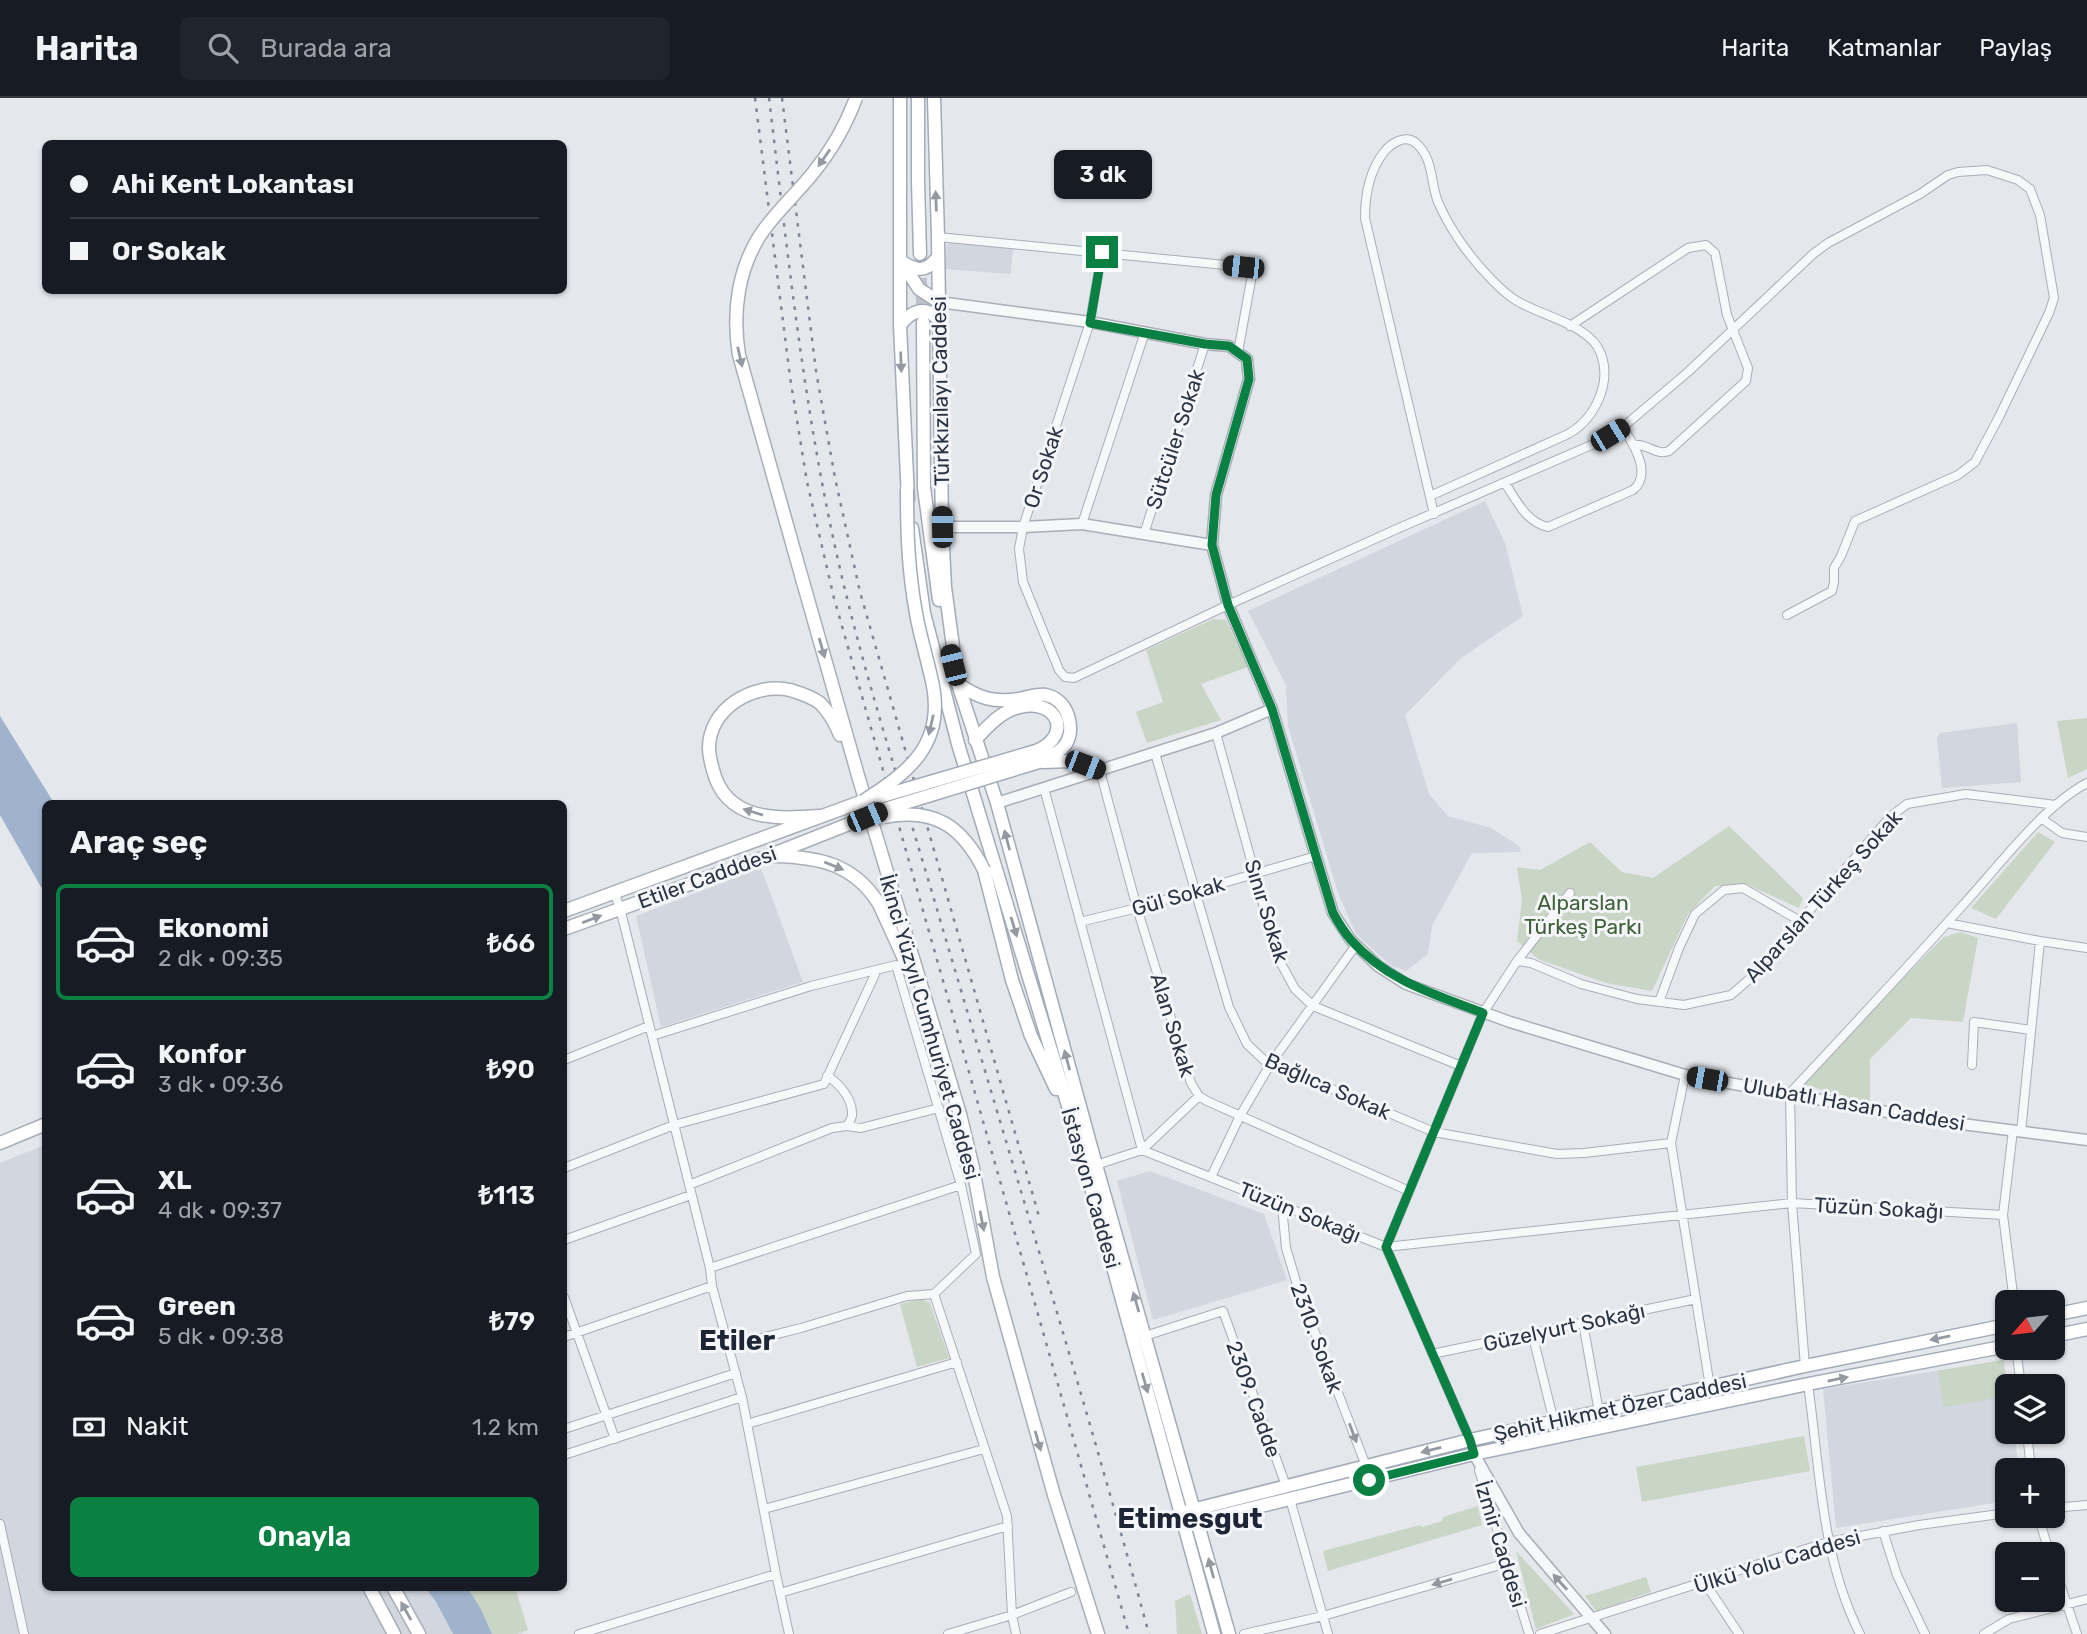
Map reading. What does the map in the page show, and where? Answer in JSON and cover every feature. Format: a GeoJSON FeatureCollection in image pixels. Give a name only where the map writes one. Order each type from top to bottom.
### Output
{"type":"FeatureCollection","features":[{"type":"Feature","properties":{"kind":"main road","name":"İkinci Yüzyıl Cumhuriyet Caddesi"},"geometry":{"type":"LineString","coordinates":[[856,98],[825,158],[761,233],[747,263],[736,300],[736,336],[739,355],[859,779],[960,1114],[1003,1315],[1054,1496],[1098,1634]]}},
{"type":"Feature","properties":{"kind":"main road","name":"Türkkızılayı Caddesi"},"geometry":{"type":"LineString","coordinates":[[900,98],[900,325],[907,489],[924,613],[958,744]]}},
{"type":"Feature","properties":{"kind":"main road"},"geometry":{"type":"LineString","coordinates":[[918,98],[920,254]]}},
{"type":"Feature","properties":{"kind":"main road","name":"Türkkızılayı Caddesi"},"geometry":{"type":"LineString","coordinates":[[934,98],[945,587],[957,684],[997,803]]}},
{"type":"Feature","properties":{"kind":"main road"},"geometry":{"type":"LineString","coordinates":[[901,261],[920,270],[931,265],[937,258]]}},
{"type":"Feature","properties":{"kind":"main road"},"geometry":{"type":"LineString","coordinates":[[901,261],[919,289],[939,302]]}},
{"type":"Feature","properties":{"kind":"main road"},"geometry":{"type":"LineString","coordinates":[[900,325],[908,316],[921,310],[928,311],[938,319]]}},
{"type":"Feature","properties":{"kind":"main road"},"geometry":{"type":"LineString","coordinates":[[849,824],[1061,749],[1069,735],[1069,719],[1060,702],[1047,695],[1007,701],[981,698],[957,684],[941,614],[924,488],[923,323]]}},
{"type":"Feature","properties":{"kind":"main road"},"geometry":{"type":"LineString","coordinates":[[863,801],[893,782],[915,762],[933,724],[933,684],[916,614],[907,557],[907,489]]}},
{"type":"Feature","properties":{"kind":"main road"},"geometry":{"type":"LineString","coordinates":[[820,816],[769,817],[741,809],[723,793],[715,778],[709,747],[718,720],[726,709],[753,692],[779,688],[800,693],[820,703],[836,726],[859,779]]}},
{"type":"Feature","properties":{"kind":"main road"},"geometry":{"type":"LineString","coordinates":[[975,740],[998,718],[1020,707],[1038,705],[1050,710],[1058,729],[1053,741],[1038,757]]}},
{"type":"Feature","properties":{"kind":"main road","name":"İstasyon Caddesi"},"geometry":{"type":"LineString","coordinates":[[958,744],[1075,1129],[1214,1634]]}},
{"type":"Feature","properties":{"kind":"main road"},"geometry":{"type":"LineString","coordinates":[[567,910],[863,801],[1038,757],[1070,761],[1100,771]]}},
{"type":"Feature","properties":{"kind":"main road","name":"İstasyon Caddesi"},"geometry":{"type":"LineString","coordinates":[[997,803],[1229,1634]]}},
{"type":"Feature","properties":{"kind":"main road"},"geometry":{"type":"LineString","coordinates":[[849,824],[903,813],[934,817],[947,824],[965,840],[984,870],[1012,980],[1031,1036],[1075,1129]]}},
{"type":"Feature","properties":{"kind":"main road","name":"Etiler Cadddesi"},"geometry":{"type":"LineString","coordinates":[[567,928],[849,824]]}},
{"type":"Feature","properties":{"kind":"main road"},"geometry":{"type":"LineString","coordinates":[[768,856],[807,857],[841,868],[853,876],[874,896],[925,1001]]}},
{"type":"Feature","properties":{"kind":"main road"},"geometry":{"type":"LineString","coordinates":[[0,1143],[42,1126]]}},
{"type":"Feature","properties":{"kind":"main road"},"geometry":{"type":"LineString","coordinates":[[2065,1313],[2087,1308]]}},
{"type":"Feature","properties":{"kind":"main road","name":"Şehit Hikmet Özer Caddesi"},"geometry":{"type":"LineString","coordinates":[[1288,1493],[1366,1466],[1470,1440],[1805,1366],[1995,1327]]}},
{"type":"Feature","properties":{"kind":"main road"},"geometry":{"type":"LineString","coordinates":[[2065,1334],[2087,1329]]}},
{"type":"Feature","properties":{"kind":"main road","name":"Şehit Hikmet Özer Caddesi"},"geometry":{"type":"LineString","coordinates":[[1182,1519],[1288,1493],[1808,1384],[1995,1348]]}},
{"type":"Feature","properties":{"kind":"main road"},"geometry":{"type":"LineString","coordinates":[[1805,1366],[1808,1384]]}},
{"type":"Feature","properties":{"kind":"main road"},"geometry":{"type":"LineString","coordinates":[[1470,1440],[1474,1454]]}},
{"type":"Feature","properties":{"kind":"main road"},"geometry":{"type":"LineString","coordinates":[[371,1591],[394,1634]]}},
{"type":"Feature","properties":{"kind":"main road"},"geometry":{"type":"LineString","coordinates":[[395,1591],[419,1634]]}},
{"type":"Feature","properties":{"kind":"street"},"geometry":{"type":"LineString","coordinates":[[1430,496],[1566,435],[1587,421],[1599,397],[1603,359],[1591,338],[1515,300],[1479,265],[1442,211],[1428,161],[1418,144],[1406,139],[1389,147],[1382,156],[1371,180],[1366,201],[1366,226],[1434,514]]}},
{"type":"Feature","properties":{"kind":"street"},"geometry":{"type":"LineString","coordinates":[[1228,605],[1596,443],[1623,427],[1688,372],[1812,254],[1948,176],[1958,172],[1987,170],[2018,180],[2029,189],[2040,215],[2054,298],[1975,462],[1958,475],[1855,521],[1841,556],[1833,568],[1832,591],[1787,615]]}},
{"type":"Feature","properties":{"kind":"street"},"geometry":{"type":"LineString","coordinates":[[938,237],[1248,268],[1252,278],[1238,352],[1229,346],[939,302]]}},
{"type":"Feature","properties":{"kind":"street"},"geometry":{"type":"LineString","coordinates":[[1570,326],[1683,251],[1702,244],[1710,247],[1714,253],[1727,315],[1748,368],[1746,381],[1670,451],[1660,453],[1643,445],[1633,445]]}},
{"type":"Feature","properties":{"kind":"street","name":"Or Sokak"},"geometry":{"type":"LineString","coordinates":[[1102,252],[1090,323],[1023,527],[1019,549],[1023,582],[1059,670],[1065,677],[1074,678],[1228,605]]}},
{"type":"Feature","properties":{"kind":"street"},"geometry":{"type":"LineString","coordinates":[[1082,524],[1145,332]]}},
{"type":"Feature","properties":{"kind":"street","name":"Sütcüler Sokak"},"geometry":{"type":"LineString","coordinates":[[1144,534],[1205,344]]}},
{"type":"Feature","properties":{"kind":"street","name":"Ulubatlı Hasan Caddesi"},"geometry":{"type":"LineString","coordinates":[[1238,352],[1247,359],[1249,379],[1216,495],[1212,545],[1228,605],[1272,709],[1333,913],[1350,939],[1378,966],[1406,984],[1483,1013],[1685,1075],[1931,1120],[2087,1140]]}},
{"type":"Feature","properties":{"kind":"street"},"geometry":{"type":"LineString","coordinates":[[1505,484],[1532,520],[1539,525],[1551,527],[1636,488],[1642,477],[1639,461],[1623,427]]}},
{"type":"Feature","properties":{"kind":"street"},"geometry":{"type":"LineString","coordinates":[[942,527],[1082,524],[1212,545]]}},
{"type":"Feature","properties":{"kind":"street"},"geometry":{"type":"LineString","coordinates":[[997,803],[1216,733],[1272,709]]}},
{"type":"Feature","properties":{"kind":"street","name":"Sınır Sokak"},"geometry":{"type":"LineString","coordinates":[[1216,733],[1278,958],[1295,989],[1313,1006],[1461,1066]]}},
{"type":"Feature","properties":{"kind":"street","name":"Bağlıca Sokak"},"geometry":{"type":"LineString","coordinates":[[1155,753],[1233,1020],[1252,1050],[1271,1063],[1434,1132],[1557,1154],[1671,1143]]}},
{"type":"Feature","properties":{"kind":"street","name":"Alan Sokak"},"geometry":{"type":"LineString","coordinates":[[1100,771],[1137,908],[1191,1083],[1199,1096],[1409,1191]]}},
{"type":"Feature","properties":{"kind":"street"},"geometry":{"type":"LineString","coordinates":[[1805,1366],[1792,1203],[1790,1093],[2041,818],[2070,792],[2087,783]]}},
{"type":"Feature","properties":{"kind":"street"},"geometry":{"type":"LineString","coordinates":[[1044,788],[1142,1150]]}},
{"type":"Feature","properties":{"kind":"street","name":"Alparslan Türkeş Sokak"},"geometry":{"type":"LineString","coordinates":[[1517,961],[1531,963],[1581,984],[1637,999],[1684,1006],[1731,995],[1754,975],[1890,817],[1907,804],[1966,794],[2056,805]]}},
{"type":"Feature","properties":{"kind":"street"},"geometry":{"type":"LineString","coordinates":[[2041,818],[2062,833],[2087,837]]}},
{"type":"Feature","properties":{"kind":"street","name":"Gül Sokak"},"geometry":{"type":"LineString","coordinates":[[1080,922],[1316,856]]}},
{"type":"Feature","properties":{"kind":"street"},"geometry":{"type":"LineString","coordinates":[[1659,1002],[1695,914],[1724,890],[1743,888],[1800,921]]}},
{"type":"Feature","properties":{"kind":"street"},"geometry":{"type":"LineString","coordinates":[[614,892],[742,1397],[789,1634]]}},
{"type":"Feature","properties":{"kind":"street"},"geometry":{"type":"LineString","coordinates":[[1470,1440],[1386,1247],[1483,1013],[1517,961],[1570,892]]}},
{"type":"Feature","properties":{"kind":"street"},"geometry":{"type":"LineString","coordinates":[[1947,923],[2087,947]]}},
{"type":"Feature","properties":{"kind":"street"},"geometry":{"type":"LineString","coordinates":[[2012,1290],[2003,1215],[2031,1030],[2040,941]]}},
{"type":"Feature","properties":{"kind":"street"},"geometry":{"type":"LineString","coordinates":[[1212,1177],[1240,1116],[1271,1063],[1356,945]]}},
{"type":"Feature","properties":{"kind":"street"},"geometry":{"type":"LineString","coordinates":[[652,1036],[811,986],[896,965],[961,1185],[976,1254],[934,1294],[908,1296],[729,1346]]}},
{"type":"Feature","properties":{"kind":"street"},"geometry":{"type":"LineString","coordinates":[[567,1167],[674,1125],[824,1084],[877,970]]}},
{"type":"Feature","properties":{"kind":"street"},"geometry":{"type":"LineString","coordinates":[[1972,1065],[1975,1022],[2031,1030]]}},
{"type":"Feature","properties":{"kind":"street"},"geometry":{"type":"LineString","coordinates":[[567,1059],[649,1026]]}},
{"type":"Feature","properties":{"kind":"street"},"geometry":{"type":"LineString","coordinates":[[1685,1075],[1671,1143],[1710,1387]]}},
{"type":"Feature","properties":{"kind":"street"},"geometry":{"type":"LineString","coordinates":[[827,1076],[838,1083],[849,1100],[852,1115],[847,1126]]}},
{"type":"Feature","properties":{"kind":"street"},"geometry":{"type":"LineString","coordinates":[[1096,1165],[1142,1150],[1199,1096]]}},
{"type":"Feature","properties":{"kind":"street"},"geometry":{"type":"LineString","coordinates":[[689,1185],[832,1128],[861,1128],[939,1108]]}},
{"type":"Feature","properties":{"kind":"street","name":"Tüzün Sokağı"},"geometry":{"type":"LineString","coordinates":[[1142,1150],[1386,1247],[1792,1203],[2003,1215]]}},
{"type":"Feature","properties":{"kind":"street"},"geometry":{"type":"LineString","coordinates":[[710,1268],[961,1185]]}},
{"type":"Feature","properties":{"kind":"street"},"geometry":{"type":"LineString","coordinates":[[567,1239],[691,1195]]}},
{"type":"Feature","properties":{"kind":"street","name":"2310. Sokak"},"geometry":{"type":"LineString","coordinates":[[1282,1206],[1286,1248],[1298,1288],[1366,1466]]}},
{"type":"Feature","properties":{"kind":"street"},"geometry":{"type":"LineString","coordinates":[[567,1335],[712,1286]]}},
{"type":"Feature","properties":{"kind":"street"},"geometry":{"type":"LineString","coordinates":[[934,1294],[1007,1516],[1012,1615],[1016,1634]]}},
{"type":"Feature","properties":{"kind":"street","name":"Güzelyurt Sokağı"},"geometry":{"type":"LineString","coordinates":[[1432,1354],[1696,1299]]}},
{"type":"Feature","properties":{"kind":"street"},"geometry":{"type":"LineString","coordinates":[[567,1306],[615,1439]]}},
{"type":"Feature","properties":{"kind":"street","name":"2309. Cadde"},"geometry":{"type":"LineString","coordinates":[[1145,1336],[1223,1311],[1288,1493],[1328,1634]]}},
{"type":"Feature","properties":{"kind":"street"},"geometry":{"type":"LineString","coordinates":[[1583,1323],[1599,1412]]}},
{"type":"Feature","properties":{"kind":"street"},"geometry":{"type":"LineString","coordinates":[[1532,1333],[1554,1422]]}},
{"type":"Feature","properties":{"kind":"street"},"geometry":{"type":"LineString","coordinates":[[747,1424],[957,1363]]}},
{"type":"Feature","properties":{"kind":"street"},"geometry":{"type":"LineString","coordinates":[[567,1428],[736,1373]]}},
{"type":"Feature","properties":{"kind":"street"},"geometry":{"type":"LineString","coordinates":[[1808,1384],[1828,1542],[1839,1586],[1860,1634]]}},
{"type":"Feature","properties":{"kind":"street"},"geometry":{"type":"LineString","coordinates":[[567,1454],[742,1397]]}},
{"type":"Feature","properties":{"kind":"street"},"geometry":{"type":"LineString","coordinates":[[764,1509],[984,1449]]}},
{"type":"Feature","properties":{"kind":"street"},"geometry":{"type":"LineString","coordinates":[[1474,1454],[1519,1533],[1605,1634]]}},
{"type":"Feature","properties":{"kind":"street","name":"İzmir Caddesi"},"geometry":{"type":"LineString","coordinates":[[1474,1454],[1529,1634]]}},
{"type":"Feature","properties":{"kind":"street"},"geometry":{"type":"LineString","coordinates":[[2065,1507],[2087,1505]]}},
{"type":"Feature","properties":{"kind":"street","name":"Ülkü Yolu Caddesi"},"geometry":{"type":"LineString","coordinates":[[1540,1634],[1828,1542],[1995,1515]]}},
{"type":"Feature","properties":{"kind":"street"},"geometry":{"type":"LineString","coordinates":[[0,1524],[24,1634]]}},
{"type":"Feature","properties":{"kind":"street"},"geometry":{"type":"LineString","coordinates":[[780,1593],[1008,1526]]}},
{"type":"Feature","properties":{"kind":"street"},"geometry":{"type":"LineString","coordinates":[[1883,1531],[1897,1576],[1925,1634]]}},
{"type":"Feature","properties":{"kind":"street"},"geometry":{"type":"LineString","coordinates":[[1244,1634],[1323,1616],[1507,1563]]}},
{"type":"Feature","properties":{"kind":"street"},"geometry":{"type":"LineString","coordinates":[[579,1634],[776,1574]]}},
{"type":"Feature","properties":{"kind":"street"},"geometry":{"type":"LineString","coordinates":[[1705,1583],[1739,1634]]}},
{"type":"Feature","properties":{"kind":"street"},"geometry":{"type":"LineString","coordinates":[[948,1634],[1012,1615],[1071,1592]]}},
{"type":"Feature","properties":{"kind":"street"},"geometry":{"type":"LineString","coordinates":[[1984,1634],[2009,1619],[2087,1599]]}},
{"type":"Feature","properties":{"kind":"street"},"geometry":{"type":"LineString","coordinates":[[2065,1601],[2077,1634]]}},
{"type":"Feature","properties":{"kind":"shaded area"},"geometry":{"type":"Polygon","coordinates":[[[951,242],[1013,247],[1011,274],[945,269],[947,245],[951,242]]]}},
{"type":"Feature","properties":{"kind":"shaded area"},"geometry":{"type":"Polygon","coordinates":[[[1485,501],[1505,543],[1523,616],[1461,658],[1405,715],[1429,794],[1448,816],[1491,828],[1519,846],[1521,852],[1472,853],[1432,926],[1428,954],[1406,971],[1390,965],[1356,934],[1338,893],[1288,726],[1286,685],[1248,611],[1485,501]]]}},
{"type":"Feature","properties":{"kind":"shaded area"},"geometry":{"type":"Polygon","coordinates":[[[2017,723],[2021,782],[1942,788],[1937,739],[1940,733],[2017,723]]]}},
{"type":"Feature","properties":{"kind":"shaded area"},"geometry":{"type":"Polygon","coordinates":[[[761,868],[803,982],[661,1027],[636,916],[761,868]]]}},
{"type":"Feature","properties":{"kind":"shaded area"},"geometry":{"type":"Polygon","coordinates":[[[42,1146],[42,1591],[428,1591],[453,1634],[0,1634],[0,1163],[42,1146]]]}},
{"type":"Feature","properties":{"kind":"shaded area"},"geometry":{"type":"Polygon","coordinates":[[[1150,1171],[1264,1214],[1287,1280],[1153,1320],[1117,1181],[1150,1171]]]}},
{"type":"Feature","properties":{"kind":"shaded area"},"geometry":{"type":"Polygon","coordinates":[[[2004,1360],[2006,1374],[1995,1374],[1995,1444],[2016,1444],[2017,1458],[1995,1458],[1995,1503],[1836,1528],[1823,1389],[2004,1360]]]}},
{"type":"Feature","properties":{"kind":"green space"},"geometry":{"type":"Polygon","coordinates":[[[1213,619],[1226,620],[1248,667],[1201,684],[1221,720],[1147,743],[1136,712],[1163,702],[1146,650],[1213,619]]]}},
{"type":"Feature","properties":{"kind":"green space"},"geometry":{"type":"Polygon","coordinates":[[[2087,718],[2087,769],[2068,778],[2057,721],[2087,718]]]}},
{"type":"Feature","properties":{"kind":"green space","name":"Alparslan Türkeş Parkı"},"geometry":{"type":"Polygon","coordinates":[[[1729,826],[1803,898],[1799,908],[1746,884],[1715,886],[1688,914],[1652,991],[1606,983],[1538,959],[1517,941],[1522,900],[1517,867],[1540,870],[1590,842],[1622,872],[1653,878],[1729,826]]]}},
{"type":"Feature","properties":{"kind":"green space"},"geometry":{"type":"Polygon","coordinates":[[[2038,832],[2055,842],[1996,919],[1971,908],[2038,832]]]}},
{"type":"Feature","properties":{"kind":"green space"},"geometry":{"type":"Polygon","coordinates":[[[1960,932],[1978,938],[1963,1022],[1911,1018],[1870,1059],[1870,1104],[1799,1083],[1944,937],[1960,932]]]}},
{"type":"Feature","properties":{"kind":"green space"},"geometry":{"type":"Polygon","coordinates":[[[921,1299],[930,1303],[949,1358],[917,1367],[900,1304],[921,1299]]]}},
{"type":"Feature","properties":{"kind":"green space"},"geometry":{"type":"Polygon","coordinates":[[[2003,1360],[2005,1374],[1995,1374],[1995,1398],[1944,1407],[1938,1371],[2003,1360]]]}},
{"type":"Feature","properties":{"kind":"green space"},"geometry":{"type":"Polygon","coordinates":[[[1804,1436],[1810,1471],[1642,1502],[1636,1467],[1804,1436]]]}},
{"type":"Feature","properties":{"kind":"green space"},"geometry":{"type":"Polygon","coordinates":[[[1478,1506],[1482,1525],[1328,1571],[1323,1551],[1420,1525],[1422,1527],[1478,1506]]]}},
{"type":"Feature","properties":{"kind":"green space"},"geometry":{"type":"Polygon","coordinates":[[[1516,1551],[1574,1614],[1575,1614],[1536,1629],[1516,1551]]]}},
{"type":"Feature","properties":{"kind":"green space"},"geometry":{"type":"Polygon","coordinates":[[[1646,1577],[1651,1592],[1596,1611],[1585,1596],[1646,1577]]]}},
{"type":"Feature","properties":{"kind":"green space"},"geometry":{"type":"Polygon","coordinates":[[[470,1591],[516,1591],[528,1630],[518,1634],[492,1634],[470,1591]]]}},
{"type":"Feature","properties":{"kind":"green space"},"geometry":{"type":"Polygon","coordinates":[[[1190,1594],[1202,1634],[1177,1634],[1175,1601],[1190,1594]]]}},
{"type":"Feature","properties":{"kind":"water"},"geometry":{"type":"Polygon","coordinates":[[[0,716],[52,800],[42,800],[42,889],[0,815],[0,716]]]}},
{"type":"Feature","properties":{"kind":"water"},"geometry":{"type":"Polygon","coordinates":[[[428,1591],[470,1591],[492,1634],[453,1634],[428,1591]]]}},
{"type":"Feature","properties":{"kind":"tunnel"},"geometry":{"type":"LineString","coordinates":[[920,260],[923,322]]}},
{"type":"Feature","properties":{"kind":"railway"},"geometry":{"type":"LineString","coordinates":[[755,98],[790,377],[807,482],[834,598],[1129,1634]]}},
{"type":"Feature","properties":{"kind":"railway"},"geometry":{"type":"LineString","coordinates":[[769,98],[809,409],[846,594],[879,717],[1073,1367],[1149,1634]]}},
{"type":"Feature","properties":{"kind":"railway"},"geometry":{"type":"LineString","coordinates":[[782,98],[816,371],[835,478],[860,592],[1040,1220]]}},
{"type":"Feature","properties":{"kind":"district","name":"Etiler"},"geometry":{"type":"Point","coordinates":[737,1340]}},
{"type":"Feature","properties":{"kind":"district","name":"Etimesgut"},"geometry":{"type":"Point","coordinates":[1190,1518]}},
{"type":"Feature","properties":{"kind":"route"},"geometry":{"type":"LineString","coordinates":[[1102,252],[1090,323],[1229,346],[1247,359],[1249,379],[1216,495],[1212,545],[1228,605],[1272,709],[1333,913],[1350,939],[1378,966],[1406,984],[1483,1013],[1386,1247],[1474,1454],[1369,1480]]}}]}
